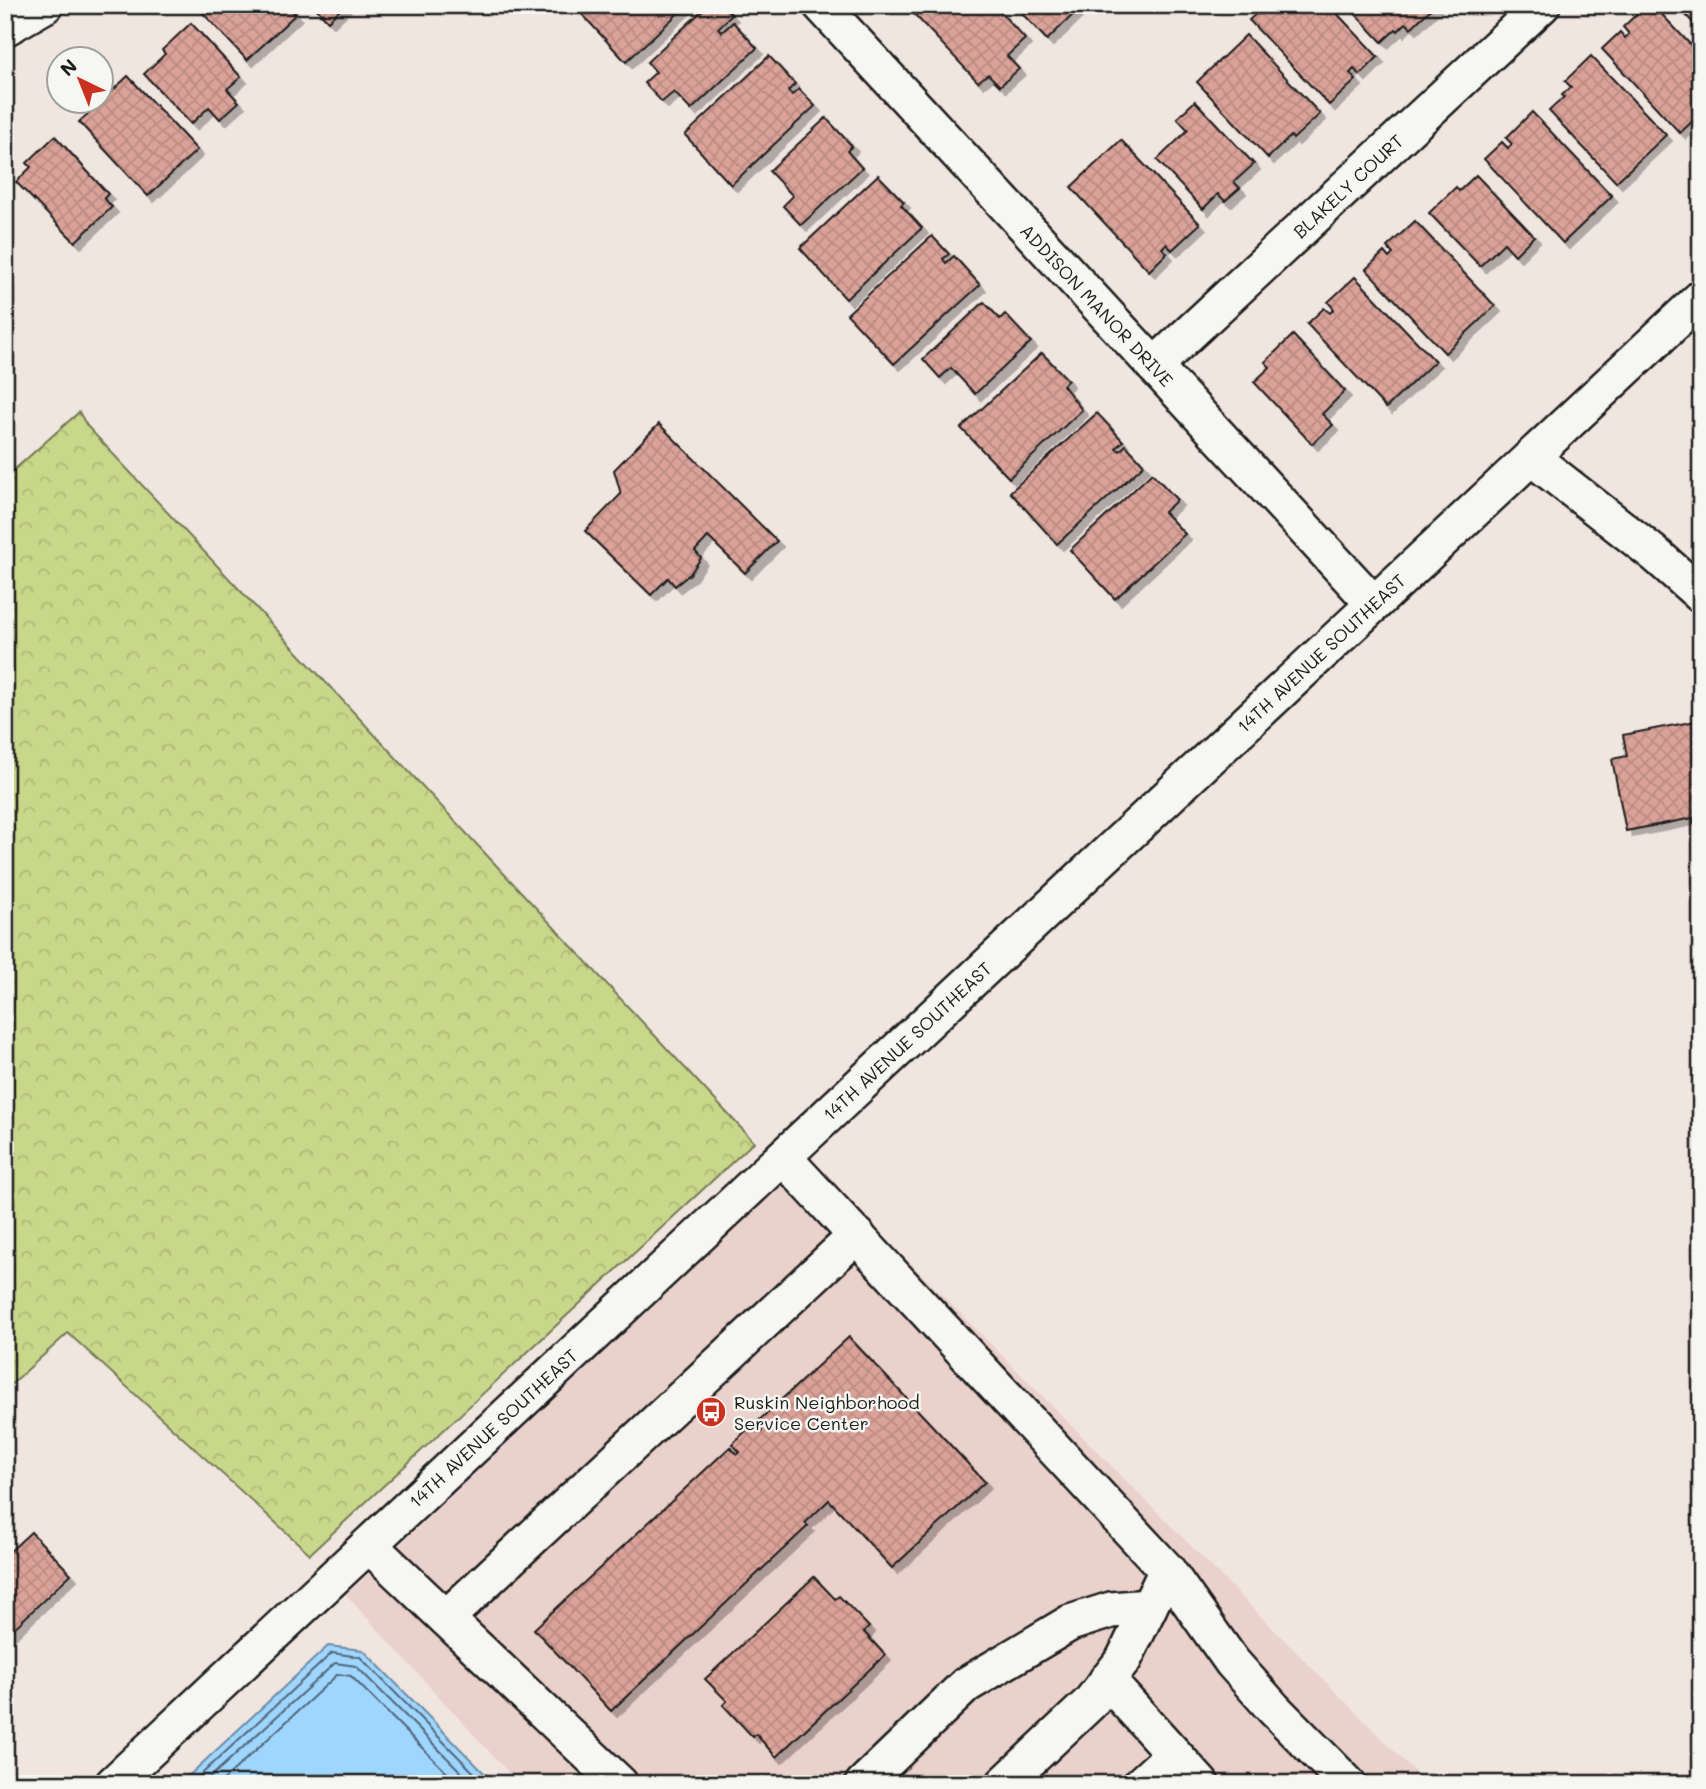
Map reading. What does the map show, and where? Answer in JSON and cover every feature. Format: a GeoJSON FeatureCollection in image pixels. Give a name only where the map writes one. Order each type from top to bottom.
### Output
{"type":"FeatureCollection","features":[{"type":"Feature","properties":{"kind":"street"},"geometry":{"type":"LineString","coordinates":[[5,28],[44,5]]}},
{"type":"Feature","properties":{"kind":"street","name":"ADDISON MANOR DRIVE"},"geometry":{"type":"LineString","coordinates":[[821,5],[1374,604]]}},
{"type":"Feature","properties":{"kind":"street","name":"BLAKELY COURT"},"geometry":{"type":"LineString","coordinates":[[1154,366],[1542,5]]}},
{"type":"Feature","properties":{"kind":"street","name":"14TH AVENUE SOUTHEAST"},"geometry":{"type":"LineString","coordinates":[[113,1784],[1701,298]]}},
{"type":"Feature","properties":{"kind":"street"},"geometry":{"type":"LineString","coordinates":[[1531,457],[1656,555],[1701,595]]}},
{"type":"Feature","properties":{"kind":"street"},"geometry":{"type":"LineString","coordinates":[[783,1157],[1167,1570],[1232,1662],[1348,1784]]}},
{"type":"Feature","properties":{"kind":"street"},"geometry":{"type":"LineString","coordinates":[[446,1618],[857,1236]]}},
{"type":"Feature","properties":{"kind":"street"},"geometry":{"type":"LineString","coordinates":[[369,1545],[620,1784]]}},
{"type":"Feature","properties":{"kind":"street"},"geometry":{"type":"LineString","coordinates":[[1004,1784],[1090,1703],[1124,1659],[1167,1570]]}},
{"type":"Feature","properties":{"kind":"street"},"geometry":{"type":"LineString","coordinates":[[863,1784],[967,1685],[1070,1623],[1111,1609],[1149,1607]]}},
{"type":"Feature","properties":{"kind":"street"},"geometry":{"type":"LineString","coordinates":[[1107,1680],[1201,1784]]}},
{"type":"Feature","properties":{"kind":"street"},"geometry":{"type":"LineString","coordinates":[[1141,1784],[1174,1754]]}},
{"type":"Feature","properties":{"kind":"shaded area"},"geometry":{"type":"Polygon","coordinates":[[[809,1160],[1427,1784],[519,1784],[346,1595],[809,1160]]]}},
{"type":"Feature","properties":{"kind":"green space"},"geometry":{"type":"Polygon","coordinates":[[[79,412],[87,426],[754,1142],[310,1554],[68,1333],[5,1390],[5,478],[79,412]]]}},
{"type":"Feature","properties":{"kind":"water"},"geometry":{"type":"Polygon","coordinates":[[[328,1646],[363,1650],[495,1784],[180,1784],[328,1646]]]}},
{"type":"Feature","properties":{"kind":"building"},"geometry":{"type":"Polygon","coordinates":[[[203,5],[287,5],[296,14],[247,60],[199,9],[203,5]]]}},
{"type":"Feature","properties":{"kind":"building"},"geometry":{"type":"Polygon","coordinates":[[[313,5],[345,5],[328,21],[313,5]]]}},
{"type":"Feature","properties":{"kind":"building"},"geometry":{"type":"Polygon","coordinates":[[[586,5],[687,5],[626,62],[579,11],[586,5]]]}},
{"type":"Feature","properties":{"kind":"building"},"geometry":{"type":"Polygon","coordinates":[[[708,5],[722,5],[732,15],[718,28],[722,32],[733,22],[757,48],[691,110],[674,92],[662,102],[644,83],[656,72],[647,62],[708,5]]]}},
{"type":"Feature","properties":{"kind":"building"},"geometry":{"type":"Polygon","coordinates":[[[924,5],[938,5],[944,11],[947,7],[945,5],[994,5],[1025,39],[1007,56],[1019,69],[1000,86],[988,74],[978,82],[914,14],[924,5]]]}},
{"type":"Feature","properties":{"kind":"building"},"geometry":{"type":"Polygon","coordinates":[[[1014,5],[1083,5],[1047,40],[1014,5]]]}},
{"type":"Feature","properties":{"kind":"building"},"geometry":{"type":"Polygon","coordinates":[[[1266,5],[1329,5],[1378,57],[1360,75],[1354,69],[1350,73],[1356,80],[1329,105],[1249,20],[1266,5]]]}},
{"type":"Feature","properties":{"kind":"building"},"geometry":{"type":"Polygon","coordinates":[[[1347,5],[1435,5],[1411,28],[1406,23],[1382,42],[1347,5]]]}},
{"type":"Feature","properties":{"kind":"building"},"geometry":{"type":"Polygon","coordinates":[[[1646,5],[1653,5],[1701,56],[1701,113],[1680,133],[1602,49],[1620,32],[1625,38],[1629,34],[1623,27],[1646,5]]]}},
{"type":"Feature","properties":{"kind":"building"},"geometry":{"type":"Polygon","coordinates":[[[1676,5],[1701,5],[1701,31],[1676,5]]]}},
{"type":"Feature","properties":{"kind":"building"},"geometry":{"type":"Polygon","coordinates":[[[191,23],[241,77],[227,89],[239,102],[220,119],[209,107],[191,124],[144,74],[165,54],[162,50],[191,23]]]}},
{"type":"Feature","properties":{"kind":"building"},"geometry":{"type":"Polygon","coordinates":[[[1246,35],[1320,114],[1268,158],[1197,82],[1246,35]]]}},
{"type":"Feature","properties":{"kind":"building"},"geometry":{"type":"Polygon","coordinates":[[[769,56],[795,84],[788,91],[792,95],[799,89],[815,106],[731,185],[685,135],[769,56]]]}},
{"type":"Feature","properties":{"kind":"building"},"geometry":{"type":"Polygon","coordinates":[[[1591,56],[1666,135],[1616,182],[1549,111],[1571,87],[1565,81],[1591,56]]]}},
{"type":"Feature","properties":{"kind":"building"},"geometry":{"type":"Polygon","coordinates":[[[128,76],[197,150],[148,196],[79,122],[85,116],[116,116],[116,87],[128,76]]]}},
{"type":"Feature","properties":{"kind":"building"},"geometry":{"type":"Polygon","coordinates":[[[1195,101],[1254,164],[1234,182],[1240,188],[1225,201],[1218,194],[1203,209],[1157,160],[1188,130],[1177,118],[1195,101]]]}},
{"type":"Feature","properties":{"kind":"building"},"geometry":{"type":"Polygon","coordinates":[[[1532,112],[1612,196],[1563,243],[1484,159],[1502,142],[1508,148],[1512,144],[1506,138],[1532,112]]]}},
{"type":"Feature","properties":{"kind":"building"},"geometry":{"type":"Polygon","coordinates":[[[826,118],[852,146],[847,151],[862,168],[801,225],[783,206],[793,196],[769,171],[826,118]]]}},
{"type":"Feature","properties":{"kind":"building"},"geometry":{"type":"Polygon","coordinates":[[[55,136],[108,194],[104,198],[112,207],[75,242],[16,182],[31,167],[27,163],[55,136]]]}},
{"type":"Feature","properties":{"kind":"building"},"geometry":{"type":"Polygon","coordinates":[[[1121,140],[1200,224],[1172,250],[1166,244],[1162,248],[1167,253],[1149,271],[1071,187],[1121,140]]]}},
{"type":"Feature","properties":{"kind":"building"},"geometry":{"type":"Polygon","coordinates":[[[878,175],[904,202],[901,205],[922,228],[846,299],[800,248],[878,175]]]}},
{"type":"Feature","properties":{"kind":"building"},"geometry":{"type":"Polygon","coordinates":[[[1476,175],[1534,236],[1515,255],[1504,243],[1480,266],[1429,213],[1456,187],[1459,191],[1476,175]]]}},
{"type":"Feature","properties":{"kind":"building"},"geometry":{"type":"Polygon","coordinates":[[[1415,221],[1495,306],[1445,353],[1366,269],[1384,252],[1389,258],[1393,254],[1387,247],[1415,221]]]}},
{"type":"Feature","properties":{"kind":"building"},"geometry":{"type":"Polygon","coordinates":[[[932,236],[949,254],[943,259],[946,263],[954,256],[980,285],[894,364],[847,314],[932,236]]]}},
{"type":"Feature","properties":{"kind":"building"},"geometry":{"type":"Polygon","coordinates":[[[1355,277],[1435,361],[1386,408],[1307,324],[1324,308],[1330,313],[1334,309],[1328,302],[1355,277]]]}},
{"type":"Feature","properties":{"kind":"building"},"geometry":{"type":"Polygon","coordinates":[[[984,302],[1000,319],[1005,314],[1031,342],[975,394],[951,368],[940,378],[923,359],[984,302]]]}},
{"type":"Feature","properties":{"kind":"building"},"geometry":{"type":"Polygon","coordinates":[[[1293,335],[1345,391],[1322,414],[1333,425],[1312,444],[1254,382],[1270,367],[1265,362],[1293,335]]]}},
{"type":"Feature","properties":{"kind":"building"},"geometry":{"type":"Polygon","coordinates":[[[1042,353],[1068,380],[1063,385],[1082,410],[1009,478],[961,428],[1042,353]]]}},
{"type":"Feature","properties":{"kind":"building"},"geometry":{"type":"Polygon","coordinates":[[[1097,413],[1123,441],[1116,448],[1120,451],[1126,445],[1144,465],[1057,544],[1010,492],[1097,413]]]}},
{"type":"Feature","properties":{"kind":"building"},"geometry":{"type":"Polygon","coordinates":[[[659,424],[777,541],[745,573],[708,537],[695,551],[701,558],[690,574],[675,586],[668,578],[651,595],[585,531],[621,494],[614,470],[659,424]]]}},
{"type":"Feature","properties":{"kind":"building"},"geometry":{"type":"Polygon","coordinates":[[[1152,473],[1177,500],[1164,512],[1185,534],[1115,599],[1070,550],[1152,473]]]}},
{"type":"Feature","properties":{"kind":"building"},"geometry":{"type":"Polygon","coordinates":[[[1701,720],[1701,822],[1694,823],[1693,818],[1626,831],[1612,759],[1627,756],[1623,735],[1701,720]]]}},
{"type":"Feature","properties":{"kind":"building"},"geometry":{"type":"Polygon","coordinates":[[[849,1337],[985,1482],[892,1568],[829,1500],[805,1523],[808,1526],[611,1711],[534,1629],[730,1447],[737,1454],[740,1452],[732,1444],[752,1425],[760,1433],[762,1431],[755,1424],[849,1337]]]}},
{"type":"Feature","properties":{"kind":"building"},"geometry":{"type":"Polygon","coordinates":[[[31,1532],[71,1574],[5,1637],[5,1556],[31,1532]]]}},
{"type":"Feature","properties":{"kind":"building"},"geometry":{"type":"Polygon","coordinates":[[[814,1577],[835,1599],[839,1596],[869,1627],[864,1632],[885,1655],[776,1757],[756,1734],[753,1737],[723,1705],[727,1701],[705,1679],[814,1577]]]}},
{"type":"Feature","properties":{"kind":"place","name":"Ruskin Neighborhood Service Center"},"geometry":{"type":"Point","coordinates":[711,1412]}}]}
